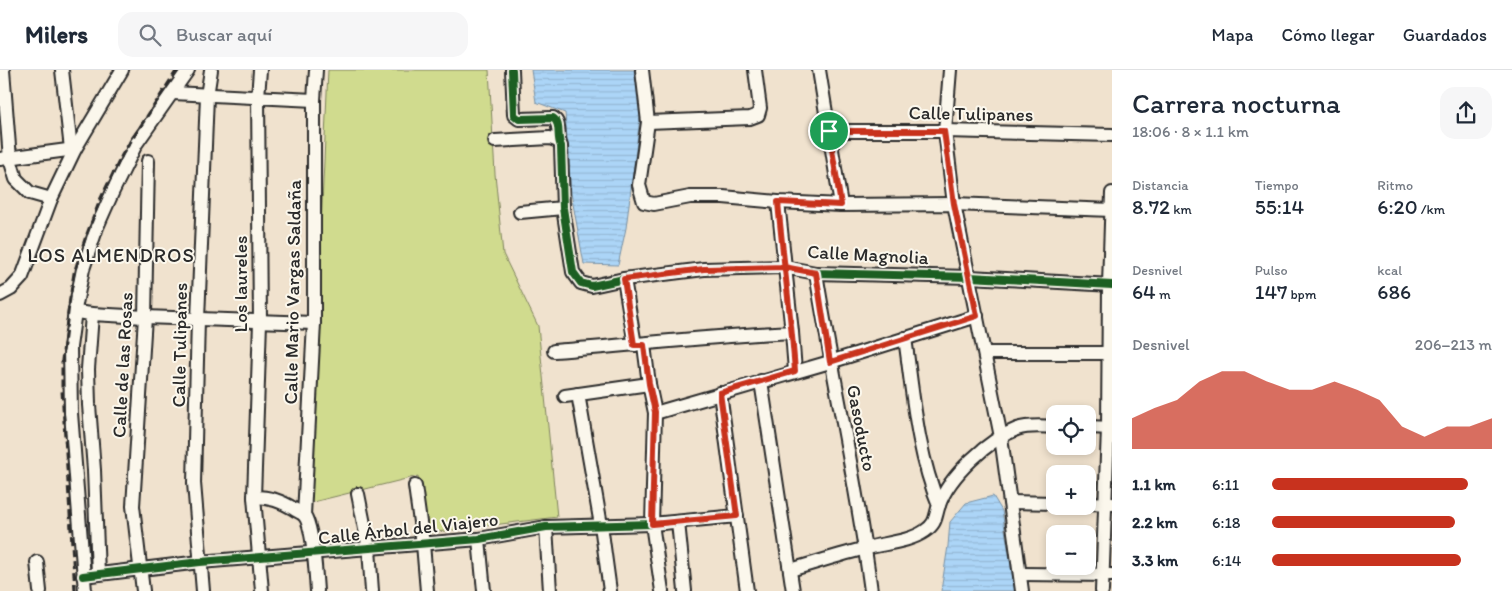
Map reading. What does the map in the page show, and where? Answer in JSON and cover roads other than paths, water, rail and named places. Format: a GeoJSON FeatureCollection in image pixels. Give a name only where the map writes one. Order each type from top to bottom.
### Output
{"type":"FeatureCollection","features":[{"type":"Feature","properties":{"kind":"street"},"geometry":{"type":"LineString","coordinates":[[3,70],[5,159],[16,179],[30,193],[51,199]]}},
{"type":"Feature","properties":{"kind":"street"},"geometry":{"type":"LineString","coordinates":[[62,70],[73,149]]}},
{"type":"Feature","properties":{"kind":"street"},"geometry":{"type":"LineString","coordinates":[[6,292],[22,276],[51,199],[73,149],[122,70]]}},
{"type":"Feature","properties":{"kind":"street"},"geometry":{"type":"LineString","coordinates":[[85,591],[70,413],[70,347],[83,268],[97,227],[136,144],[188,70]]}},
{"type":"Feature","properties":{"kind":"street","name":"Calle Tulipanes"},"geometry":{"type":"LineString","coordinates":[[203,591],[194,483],[198,319],[208,96],[211,70]]}},
{"type":"Feature","properties":{"kind":"street","name":"Los laureles"},"geometry":{"type":"LineString","coordinates":[[260,70],[258,98],[260,322],[254,498],[262,591]]}},
{"type":"Feature","properties":{"kind":"street","name":"Calle Mario Vargas Saldaña"},"geometry":{"type":"LineString","coordinates":[[316,70],[314,100],[314,323],[304,515],[308,523],[314,553],[317,591]]}},
{"type":"Feature","properties":{"kind":"street","name":"Calle Magnolia"},"geometry":{"type":"LineString","coordinates":[[512,70],[514,115],[519,119],[553,118],[557,120],[558,141],[562,146],[563,208],[573,272],[581,283],[592,286],[624,279],[704,269],[784,267],[816,273],[1110,285]]}},
{"type":"Feature","properties":{"kind":"street"},"geometry":{"type":"LineString","coordinates":[[642,70],[648,122],[639,185],[644,202],[654,204],[690,197],[723,197],[841,205],[954,204],[1112,210]]}},
{"type":"Feature","properties":{"kind":"street"},"geometry":{"type":"LineString","coordinates":[[648,122],[750,118],[758,115],[760,108],[756,70]]}},
{"type":"Feature","properties":{"kind":"street"},"geometry":{"type":"LineString","coordinates":[[819,70],[841,205]]}},
{"type":"Feature","properties":{"kind":"street"},"geometry":{"type":"LineString","coordinates":[[950,70],[944,131],[954,204],[1001,436],[1022,591]]}},
{"type":"Feature","properties":{"kind":"street"},"geometry":{"type":"LineString","coordinates":[[173,93],[314,100]]}},
{"type":"Feature","properties":{"kind":"street","name":"Calle Tulipanes"},"geometry":{"type":"LineString","coordinates":[[829,131],[944,131],[1112,135]]}},
{"type":"Feature","properties":{"kind":"street"},"geometry":{"type":"LineString","coordinates":[[495,140],[550,138],[558,141]]}},
{"type":"Feature","properties":{"kind":"street"},"geometry":{"type":"LineString","coordinates":[[5,159],[73,149]]}},
{"type":"Feature","properties":{"kind":"street","name":"Calle de las Rosas"},"geometry":{"type":"LineString","coordinates":[[144,591],[133,506],[145,317],[148,161]]}},
{"type":"Feature","properties":{"kind":"street"},"geometry":{"type":"LineString","coordinates":[[1102,591],[1107,575],[1112,193]]}},
{"type":"Feature","properties":{"kind":"street"},"geometry":{"type":"LineString","coordinates":[[778,202],[795,371]]}},
{"type":"Feature","properties":{"kind":"street"},"geometry":{"type":"LineString","coordinates":[[520,212],[563,208]]}},
{"type":"Feature","properties":{"kind":"street","name":"Gasoducto"},"geometry":{"type":"LineString","coordinates":[[816,273],[830,362],[866,548],[872,591]]}},
{"type":"Feature","properties":{"kind":"street"},"geometry":{"type":"LineString","coordinates":[[624,279],[655,412],[652,524],[662,591]]}},
{"type":"Feature","properties":{"kind":"street"},"geometry":{"type":"LineString","coordinates":[[75,312],[145,317],[314,323]]}},
{"type":"Feature","properties":{"kind":"street"},"geometry":{"type":"LineString","coordinates":[[92,314],[88,369],[98,574]]}},
{"type":"Feature","properties":{"kind":"street"},"geometry":{"type":"LineString","coordinates":[[655,412],[830,362],[977,316]]}},
{"type":"Feature","properties":{"kind":"street"},"geometry":{"type":"LineString","coordinates":[[554,351],[792,332]]}},
{"type":"Feature","properties":{"kind":"street"},"geometry":{"type":"LineString","coordinates":[[790,570],[866,548],[908,539],[928,529],[937,518],[938,505],[928,481],[905,338]]}},
{"type":"Feature","properties":{"kind":"street"},"geometry":{"type":"LineString","coordinates":[[985,353],[1110,352]]}},
{"type":"Feature","properties":{"kind":"street"},"geometry":{"type":"LineString","coordinates":[[761,382],[793,591]]}},
{"type":"Feature","properties":{"kind":"street"},"geometry":{"type":"LineString","coordinates":[[565,396],[649,384]]}},
{"type":"Feature","properties":{"kind":"street"},"geometry":{"type":"LineString","coordinates":[[720,393],[747,591]]}},
{"type":"Feature","properties":{"kind":"street"},"geometry":{"type":"LineString","coordinates":[[578,394],[602,525],[610,591]]}},
{"type":"Feature","properties":{"kind":"street"},"geometry":{"type":"LineString","coordinates":[[938,505],[956,476],[994,441],[1019,429],[1046,427]]}},
{"type":"Feature","properties":{"kind":"street"},"geometry":{"type":"LineString","coordinates":[[1096,427],[1110,428]]}},
{"type":"Feature","properties":{"kind":"street"},"geometry":{"type":"LineString","coordinates":[[415,486],[427,591]]}},
{"type":"Feature","properties":{"kind":"street"},"geometry":{"type":"LineString","coordinates":[[358,494],[369,549],[372,591]]}},
{"type":"Feature","properties":{"kind":"street"},"geometry":{"type":"LineString","coordinates":[[254,498],[265,497],[282,502],[304,515]]}},
{"type":"Feature","properties":{"kind":"street"},"geometry":{"type":"LineString","coordinates":[[1010,502],[1046,502]]}},
{"type":"Feature","properties":{"kind":"street","name":"Calle Árbol del Viajero"},"geometry":{"type":"LineString","coordinates":[[83,576],[200,562],[479,539],[546,527],[652,524],[737,516]]}},
{"type":"Feature","properties":{"kind":"street"},"geometry":{"type":"LineString","coordinates":[[678,522],[685,591]]}},
{"type":"Feature","properties":{"kind":"street"},"geometry":{"type":"LineString","coordinates":[[546,527],[550,591]]}},
{"type":"Feature","properties":{"kind":"street"},"geometry":{"type":"LineString","coordinates":[[479,539],[484,591]]}},
{"type":"Feature","properties":{"kind":"street"},"geometry":{"type":"LineString","coordinates":[[37,562],[40,591]]}},
{"type":"Feature","properties":{"kind":"street"},"geometry":{"type":"LineString","coordinates":[[1021,574],[1107,575]]}},
{"type":"Feature","properties":{"kind":"water"},"geometry":{"type":"Polygon","coordinates":[[[531,70],[634,70],[641,110],[626,228],[618,265],[584,264],[571,193],[565,113],[536,102],[531,70]]]}},
{"type":"Feature","properties":{"kind":"water"},"geometry":{"type":"Polygon","coordinates":[[[993,496],[1002,511],[1015,591],[941,591],[950,522],[966,503],[993,496]]]}},
{"type":"Feature","properties":{"kind":"railway"},"geometry":{"type":"LineString","coordinates":[[75,591],[62,391],[62,360],[74,273],[100,200],[122,155],[177,70]]}},
{"type":"Feature","properties":{"kind":"district","name":"LOS ALMENDROS"},"geometry":{"type":"Point","coordinates":[111,255]}}]}
